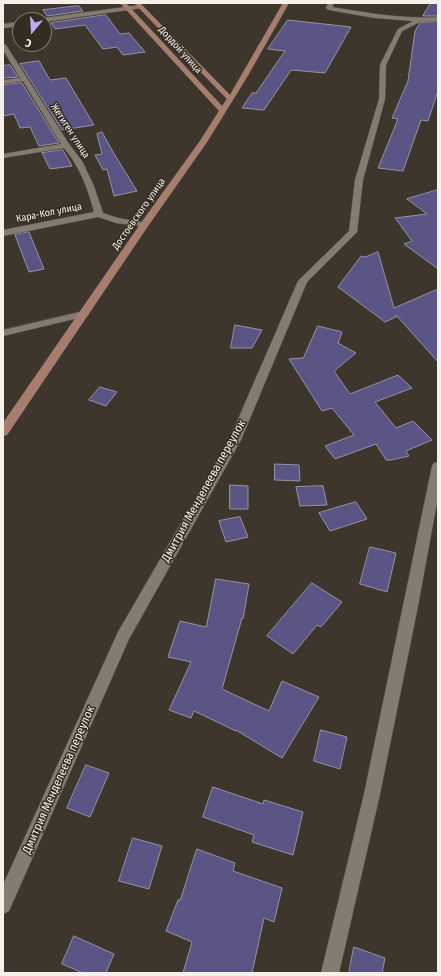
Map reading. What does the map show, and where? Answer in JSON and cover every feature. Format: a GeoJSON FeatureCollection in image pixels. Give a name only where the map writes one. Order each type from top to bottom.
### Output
{"type":"FeatureCollection","features":[{"type":"Feature","properties":{"kind":"street","name":"Дордой улица"},"geometry":{"type":"LineString","coordinates":[[123,3],[223,111]]}},
{"type":"Feature","properties":{"kind":"street","name":"Достоевского улица"},"geometry":{"type":"LineString","coordinates":[[3,432],[144,225],[204,142],[286,3]]}},
{"type":"Feature","properties":{"kind":"street"},"geometry":{"type":"LineString","coordinates":[[331,3],[329,8],[333,10],[418,20],[438,19]]}},
{"type":"Feature","properties":{"kind":"street","name":"Дордой улица"},"geometry":{"type":"LineString","coordinates":[[138,5],[230,99]]}},
{"type":"Feature","properties":{"kind":"street"},"geometry":{"type":"LineString","coordinates":[[52,19],[128,9],[138,5]]}},
{"type":"Feature","properties":{"kind":"street","name":"Дмитрия Менделеева переулок"},"geometry":{"type":"LineString","coordinates":[[3,905],[123,636],[235,440],[303,281],[353,232],[359,180],[382,99],[383,65],[400,30],[418,20]]}},
{"type":"Feature","properties":{"kind":"street","name":"Жетиген улица"},"geometry":{"type":"LineString","coordinates":[[3,45],[66,145],[76,155],[90,184],[99,214]]}},
{"type":"Feature","properties":{"kind":"street"},"geometry":{"type":"LineString","coordinates":[[3,82],[25,79]]}},
{"type":"Feature","properties":{"kind":"street"},"geometry":{"type":"LineString","coordinates":[[214,84],[225,87],[240,83]]}},
{"type":"Feature","properties":{"kind":"street"},"geometry":{"type":"LineString","coordinates":[[210,97],[230,99]]}},
{"type":"Feature","properties":{"kind":"street"},"geometry":{"type":"LineString","coordinates":[[3,156],[66,145]]}},
{"type":"Feature","properties":{"kind":"street"},"geometry":{"type":"LineString","coordinates":[[99,214],[116,220],[144,225]]}},
{"type":"Feature","properties":{"kind":"street","name":"Кара-Кол улица"},"geometry":{"type":"LineString","coordinates":[[3,233],[99,214]]}},
{"type":"Feature","properties":{"kind":"street"},"geometry":{"type":"LineString","coordinates":[[3,333],[84,314]]}},
{"type":"Feature","properties":{"kind":"street"},"geometry":{"type":"LineString","coordinates":[[330,973],[374,786],[438,466]]}},
{"type":"Feature","properties":{"kind":"building"},"geometry":{"type":"Polygon","coordinates":[[[431,3],[438,3],[438,16],[423,16],[431,3]]]}},
{"type":"Feature","properties":{"kind":"building"},"geometry":{"type":"Polygon","coordinates":[[[79,6],[83,11],[52,15],[52,12],[44,12],[43,10],[79,6]]]}},
{"type":"Feature","properties":{"kind":"building"},"geometry":{"type":"Polygon","coordinates":[[[106,15],[120,34],[129,33],[145,52],[123,55],[117,47],[103,49],[85,25],[55,29],[52,23],[106,15]]]}},
{"type":"Feature","properties":{"kind":"building"},"geometry":{"type":"Polygon","coordinates":[[[288,20],[351,27],[325,73],[291,70],[264,110],[242,108],[252,93],[256,93],[285,51],[268,49],[288,20]]]}},
{"type":"Feature","properties":{"kind":"building"},"geometry":{"type":"Polygon","coordinates":[[[438,22],[438,91],[428,121],[421,120],[403,171],[378,168],[398,119],[392,118],[408,81],[415,31],[420,23],[438,22]]]}},
{"type":"Feature","properties":{"kind":"building"},"geometry":{"type":"Polygon","coordinates":[[[39,61],[50,80],[66,78],[94,125],[62,130],[20,64],[39,61]]]}},
{"type":"Feature","properties":{"kind":"building"},"geometry":{"type":"Polygon","coordinates":[[[10,65],[18,77],[3,78],[3,66],[10,65]]]}},
{"type":"Feature","properties":{"kind":"building"},"geometry":{"type":"Polygon","coordinates":[[[22,83],[59,143],[39,146],[30,127],[20,128],[14,114],[3,116],[3,85],[22,83]]]}},
{"type":"Feature","properties":{"kind":"building"},"geometry":{"type":"Polygon","coordinates":[[[102,132],[137,191],[114,196],[107,169],[103,170],[95,155],[102,154],[97,134],[102,132]]]}},
{"type":"Feature","properties":{"kind":"building"},"geometry":{"type":"Polygon","coordinates":[[[63,150],[72,166],[50,169],[42,153],[63,150]]]}},
{"type":"Feature","properties":{"kind":"building"},"geometry":{"type":"Polygon","coordinates":[[[438,190],[438,269],[404,244],[412,241],[395,218],[427,214],[407,199],[438,190]]]}},
{"type":"Feature","properties":{"kind":"building"},"geometry":{"type":"Polygon","coordinates":[[[29,232],[44,269],[29,272],[15,235],[29,232]]]}},
{"type":"Feature","properties":{"kind":"building"},"geometry":{"type":"Polygon","coordinates":[[[378,252],[394,308],[438,289],[438,362],[396,315],[396,317],[385,322],[338,287],[361,256],[365,257],[378,252]]]}},
{"type":"Feature","properties":{"kind":"building"},"geometry":{"type":"Polygon","coordinates":[[[235,325],[262,330],[252,348],[231,348],[235,325]]]}},
{"type":"Feature","properties":{"kind":"building"},"geometry":{"type":"Polygon","coordinates":[[[318,326],[342,332],[338,343],[356,353],[334,371],[350,394],[398,375],[412,388],[375,402],[396,428],[413,421],[432,440],[406,451],[409,456],[391,460],[386,460],[376,444],[335,459],[325,446],[354,435],[332,408],[322,411],[289,359],[303,358],[318,326]]]}},
{"type":"Feature","properties":{"kind":"building"},"geometry":{"type":"Polygon","coordinates":[[[100,387],[117,392],[106,406],[89,400],[100,387]]]}},
{"type":"Feature","properties":{"kind":"building"},"geometry":{"type":"Polygon","coordinates":[[[275,464],[299,465],[300,481],[275,480],[275,464]]]}},
{"type":"Feature","properties":{"kind":"building"},"geometry":{"type":"Polygon","coordinates":[[[230,485],[248,486],[248,509],[230,509],[230,485]]]}},
{"type":"Feature","properties":{"kind":"building"},"geometry":{"type":"Polygon","coordinates":[[[323,486],[327,505],[300,506],[296,487],[323,486]]]}},
{"type":"Feature","properties":{"kind":"building"},"geometry":{"type":"Polygon","coordinates":[[[356,502],[367,519],[330,531],[319,513],[356,502]]]}},
{"type":"Feature","properties":{"kind":"building"},"geometry":{"type":"Polygon","coordinates":[[[240,517],[248,537],[226,542],[219,521],[240,517]]]}},
{"type":"Feature","properties":{"kind":"building"},"geometry":{"type":"Polygon","coordinates":[[[370,547],[396,553],[387,592],[360,584],[370,547]]]}},
{"type":"Feature","properties":{"kind":"building"},"geometry":{"type":"Polygon","coordinates":[[[216,579],[249,584],[243,619],[242,618],[222,689],[269,711],[282,681],[319,697],[282,758],[236,730],[194,711],[191,718],[169,710],[191,662],[168,657],[180,621],[206,627],[216,579]]]}},
{"type":"Feature","properties":{"kind":"building"},"geometry":{"type":"Polygon","coordinates":[[[312,583],[342,602],[321,627],[317,625],[293,654],[267,636],[312,583]]]}},
{"type":"Feature","properties":{"kind":"building"},"geometry":{"type":"Polygon","coordinates":[[[321,730],[347,737],[340,769],[314,761],[321,730]]]}},
{"type":"Feature","properties":{"kind":"building"},"geometry":{"type":"Polygon","coordinates":[[[86,765],[109,773],[90,817],[67,808],[86,765]]]}},
{"type":"Feature","properties":{"kind":"building"},"geometry":{"type":"Polygon","coordinates":[[[213,787],[263,804],[264,800],[303,812],[293,855],[252,842],[254,835],[203,817],[213,787]]]}},
{"type":"Feature","properties":{"kind":"building"},"geometry":{"type":"Polygon","coordinates":[[[133,838],[162,846],[149,889],[119,881],[133,838]]]}},
{"type":"Feature","properties":{"kind":"building"},"geometry":{"type":"Polygon","coordinates":[[[197,849],[235,863],[233,871],[282,888],[274,922],[264,918],[252,973],[183,973],[192,942],[166,931],[178,900],[180,900],[197,849]]]}},
{"type":"Feature","properties":{"kind":"building"},"geometry":{"type":"Polygon","coordinates":[[[74,936],[114,954],[106,973],[83,973],[62,964],[74,936]]]}},
{"type":"Feature","properties":{"kind":"building"},"geometry":{"type":"Polygon","coordinates":[[[354,947],[385,958],[382,973],[349,973],[354,947]]]}}]}
